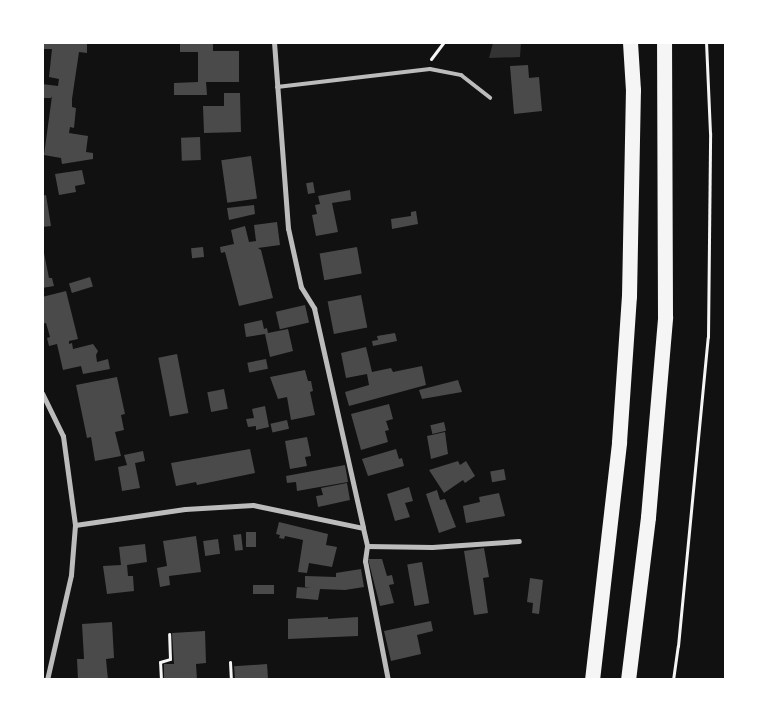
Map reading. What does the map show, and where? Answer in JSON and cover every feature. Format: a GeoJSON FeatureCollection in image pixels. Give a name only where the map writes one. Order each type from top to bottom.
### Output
{"type":"FeatureCollection","features":[{"type":"Feature","properties":{"kind":"highway"},"geometry":{"type":"LineString","coordinates":[[592,680],[619,442],[629,296],[633,90],[630,42]]}},
{"type":"Feature","properties":{"kind":"highway"},"geometry":{"type":"LineString","coordinates":[[628,680],[648,517],[665,317],[664,42]]}},
{"type":"Feature","properties":{"kind":"street"},"geometry":{"type":"LineString","coordinates":[[274,42],[288,228],[301,287],[314,308],[367,546],[365,561],[388,680]]}},
{"type":"Feature","properties":{"kind":"street"},"geometry":{"type":"LineString","coordinates":[[42,393],[63,436],[76,525],[71,575],[47,680]]}},
{"type":"Feature","properties":{"kind":"street"},"geometry":{"type":"LineString","coordinates":[[76,525],[185,509],[253,505],[363,528]]}},
{"type":"Feature","properties":{"kind":"street"},"geometry":{"type":"LineString","coordinates":[[367,546],[432,547],[519,541]]}},
{"type":"Feature","properties":{"kind":"lane"},"geometry":{"type":"LineString","coordinates":[[277,87],[430,69],[461,75],[490,98]]}},
{"type":"Feature","properties":{"kind":"path"},"geometry":{"type":"LineString","coordinates":[[430,69],[431,58],[444,42]]}},
{"type":"Feature","properties":{"kind":"path"},"geometry":{"type":"LineString","coordinates":[[673,680],[679,637],[708,337],[710,133],[706,42]]}},
{"type":"Feature","properties":{"kind":"path"},"geometry":{"type":"LineString","coordinates":[[161,680],[160,662],[170,659],[169,634]]}},
{"type":"Feature","properties":{"kind":"path"},"geometry":{"type":"LineString","coordinates":[[230,662],[231,680]]}},
{"type":"Feature","properties":{"kind":"shaded area"},"geometry":{"type":"Polygon","coordinates":[[[493,43],[521,43],[520,57],[489,58],[493,43]]]}},
{"type":"Feature","properties":{"kind":"building"},"geometry":{"type":"Polygon","coordinates":[[[42,42],[87,42],[87,53],[79,52],[72,99],[72,107],[76,108],[74,128],[70,127],[69,133],[88,136],[86,152],[93,153],[93,159],[62,164],[61,158],[44,155],[52,96],[51,98],[42,98],[42,84],[58,86],[59,79],[49,77],[52,49],[42,49],[42,42]]]}},
{"type":"Feature","properties":{"kind":"building"},"geometry":{"type":"Polygon","coordinates":[[[180,42],[213,42],[213,51],[239,51],[239,82],[206,82],[207,95],[174,95],[174,83],[198,82],[198,52],[180,52],[180,42]]]}},
{"type":"Feature","properties":{"kind":"building"},"geometry":{"type":"Polygon","coordinates":[[[528,65],[529,78],[539,77],[542,111],[514,114],[510,66],[528,65]]]}},
{"type":"Feature","properties":{"kind":"building"},"geometry":{"type":"Polygon","coordinates":[[[224,93],[240,93],[241,132],[204,133],[203,106],[224,106],[224,93]]]}},
{"type":"Feature","properties":{"kind":"building"},"geometry":{"type":"Polygon","coordinates":[[[200,137],[201,160],[182,161],[181,138],[200,137]]]}},
{"type":"Feature","properties":{"kind":"building"},"geometry":{"type":"Polygon","coordinates":[[[251,156],[257,199],[227,203],[221,160],[251,156]]]}},
{"type":"Feature","properties":{"kind":"building"},"geometry":{"type":"Polygon","coordinates":[[[82,170],[85,184],[75,186],[76,192],[59,195],[55,174],[82,170]]]}},
{"type":"Feature","properties":{"kind":"building"},"geometry":{"type":"Polygon","coordinates":[[[313,182],[315,193],[308,194],[306,183],[313,182]]]}},
{"type":"Feature","properties":{"kind":"building"},"geometry":{"type":"Polygon","coordinates":[[[350,190],[351,200],[332,203],[338,232],[316,236],[312,215],[317,214],[315,205],[320,204],[318,196],[350,190]]]}},
{"type":"Feature","properties":{"kind":"building"},"geometry":{"type":"Polygon","coordinates":[[[46,195],[51,226],[42,227],[42,196],[46,195]]]}},
{"type":"Feature","properties":{"kind":"building"},"geometry":{"type":"Polygon","coordinates":[[[254,205],[255,214],[229,220],[227,208],[254,205]]]}},
{"type":"Feature","properties":{"kind":"building"},"geometry":{"type":"Polygon","coordinates":[[[416,211],[418,224],[392,229],[391,219],[411,216],[411,212],[416,211]]]}},
{"type":"Feature","properties":{"kind":"building"},"geometry":{"type":"Polygon","coordinates":[[[277,222],[280,245],[258,248],[261,250],[273,298],[239,306],[225,252],[221,253],[220,247],[234,244],[231,230],[245,226],[249,242],[256,241],[254,225],[277,222]]]}},
{"type":"Feature","properties":{"kind":"building"},"geometry":{"type":"Polygon","coordinates":[[[42,243],[49,278],[52,278],[54,286],[42,288],[42,243]]]}},
{"type":"Feature","properties":{"kind":"building"},"geometry":{"type":"Polygon","coordinates":[[[203,247],[204,257],[192,258],[191,248],[203,247]]]}},
{"type":"Feature","properties":{"kind":"building"},"geometry":{"type":"Polygon","coordinates":[[[357,247],[362,274],[324,280],[320,254],[357,247]]]}},
{"type":"Feature","properties":{"kind":"building"},"geometry":{"type":"Polygon","coordinates":[[[90,277],[93,287],[72,293],[69,283],[90,277]]]}},
{"type":"Feature","properties":{"kind":"building"},"geometry":{"type":"Polygon","coordinates":[[[66,291],[78,339],[69,341],[69,344],[72,343],[73,349],[93,344],[98,351],[96,355],[97,362],[108,359],[110,369],[83,374],[81,366],[63,370],[57,344],[49,346],[47,338],[50,337],[46,323],[42,324],[42,297],[66,291]]]}},
{"type":"Feature","properties":{"kind":"building"},"geometry":{"type":"Polygon","coordinates":[[[361,295],[367,327],[334,334],[328,301],[361,295]]]}},
{"type":"Feature","properties":{"kind":"building"},"geometry":{"type":"Polygon","coordinates":[[[305,305],[309,323],[280,329],[276,312],[305,305]]]}},
{"type":"Feature","properties":{"kind":"building"},"geometry":{"type":"Polygon","coordinates":[[[262,320],[264,329],[267,328],[268,333],[288,329],[293,351],[270,357],[265,334],[246,337],[244,324],[262,320]]]}},
{"type":"Feature","properties":{"kind":"building"},"geometry":{"type":"Polygon","coordinates":[[[395,333],[397,341],[373,346],[372,341],[378,340],[377,336],[395,333]]]}},
{"type":"Feature","properties":{"kind":"building"},"geometry":{"type":"Polygon","coordinates":[[[366,347],[372,372],[391,368],[393,372],[422,366],[426,385],[349,406],[345,392],[369,385],[367,374],[346,378],[341,353],[366,347]]]}},
{"type":"Feature","properties":{"kind":"building"},"geometry":{"type":"Polygon","coordinates":[[[177,354],[188,413],[170,417],[158,358],[177,354]]]}},
{"type":"Feature","properties":{"kind":"building"},"geometry":{"type":"Polygon","coordinates":[[[266,359],[268,369],[249,372],[247,363],[266,359]]]}},
{"type":"Feature","properties":{"kind":"building"},"geometry":{"type":"Polygon","coordinates":[[[305,370],[308,381],[311,381],[313,391],[310,392],[315,415],[291,420],[287,397],[278,399],[270,377],[305,370]]]}},
{"type":"Feature","properties":{"kind":"building"},"geometry":{"type":"Polygon","coordinates":[[[117,377],[125,414],[121,415],[124,430],[115,432],[121,456],[95,461],[91,437],[87,438],[76,385],[117,377]]]}},
{"type":"Feature","properties":{"kind":"building"},"geometry":{"type":"Polygon","coordinates":[[[458,380],[462,392],[422,399],[419,390],[458,380]]]}},
{"type":"Feature","properties":{"kind":"building"},"geometry":{"type":"Polygon","coordinates":[[[224,389],[228,409],[211,412],[207,392],[224,389]]]}},
{"type":"Feature","properties":{"kind":"building"},"geometry":{"type":"Polygon","coordinates":[[[389,404],[393,419],[386,421],[389,430],[385,431],[388,442],[361,450],[351,414],[389,404]]]}},
{"type":"Feature","properties":{"kind":"building"},"geometry":{"type":"Polygon","coordinates":[[[265,406],[269,427],[256,430],[256,426],[248,427],[246,419],[254,418],[252,409],[265,406]]]}},
{"type":"Feature","properties":{"kind":"building"},"geometry":{"type":"Polygon","coordinates":[[[287,420],[289,429],[272,433],[270,424],[287,420]]]}},
{"type":"Feature","properties":{"kind":"building"},"geometry":{"type":"Polygon","coordinates":[[[444,422],[446,431],[432,434],[430,425],[444,422]]]}},
{"type":"Feature","properties":{"kind":"building"},"geometry":{"type":"Polygon","coordinates":[[[445,432],[448,454],[431,459],[427,436],[445,432]]]}},
{"type":"Feature","properties":{"kind":"building"},"geometry":{"type":"Polygon","coordinates":[[[307,437],[311,456],[305,457],[307,466],[290,469],[285,441],[307,437]]]}},
{"type":"Feature","properties":{"kind":"building"},"geometry":{"type":"Polygon","coordinates":[[[250,449],[255,473],[197,485],[196,482],[176,486],[171,463],[250,449]]]}},
{"type":"Feature","properties":{"kind":"building"},"geometry":{"type":"Polygon","coordinates":[[[396,449],[399,459],[402,458],[404,466],[368,476],[362,459],[396,449]]]}},
{"type":"Feature","properties":{"kind":"building"},"geometry":{"type":"Polygon","coordinates":[[[143,451],[145,461],[135,463],[140,488],[122,491],[118,467],[127,465],[124,455],[143,451]]]}},
{"type":"Feature","properties":{"kind":"building"},"geometry":{"type":"Polygon","coordinates":[[[458,461],[460,465],[466,461],[475,476],[465,483],[463,480],[444,493],[429,470],[458,461]]]}},
{"type":"Feature","properties":{"kind":"building"},"geometry":{"type":"Polygon","coordinates":[[[345,465],[348,482],[297,491],[296,482],[287,483],[286,476],[345,465]]]}},
{"type":"Feature","properties":{"kind":"building"},"geometry":{"type":"Polygon","coordinates":[[[504,469],[506,480],[492,482],[490,471],[504,469]]]}},
{"type":"Feature","properties":{"kind":"building"},"geometry":{"type":"Polygon","coordinates":[[[347,483],[350,500],[318,507],[316,496],[323,495],[321,488],[347,483]]]}},
{"type":"Feature","properties":{"kind":"building"},"geometry":{"type":"Polygon","coordinates":[[[409,487],[413,501],[405,503],[410,517],[395,521],[387,494],[409,487]]]}},
{"type":"Feature","properties":{"kind":"building"},"geometry":{"type":"Polygon","coordinates":[[[437,490],[440,500],[445,499],[456,527],[439,533],[426,494],[437,490]]]}},
{"type":"Feature","properties":{"kind":"building"},"geometry":{"type":"Polygon","coordinates":[[[499,493],[505,516],[466,523],[463,506],[480,502],[479,497],[499,493]]]}},
{"type":"Feature","properties":{"kind":"building"},"geometry":{"type":"Polygon","coordinates":[[[279,522],[328,534],[326,545],[337,547],[332,567],[309,563],[307,573],[298,572],[303,540],[285,536],[284,539],[279,538],[280,535],[276,534],[279,522]]]}},
{"type":"Feature","properties":{"kind":"building"},"geometry":{"type":"Polygon","coordinates":[[[246,532],[256,532],[256,547],[246,547],[246,532]]]}},
{"type":"Feature","properties":{"kind":"building"},"geometry":{"type":"Polygon","coordinates":[[[241,534],[243,550],[235,551],[233,535],[241,534]]]}},
{"type":"Feature","properties":{"kind":"building"},"geometry":{"type":"Polygon","coordinates":[[[196,536],[201,572],[169,576],[170,585],[160,587],[157,568],[167,566],[163,541],[196,536]]]}},
{"type":"Feature","properties":{"kind":"building"},"geometry":{"type":"Polygon","coordinates":[[[218,539],[220,554],[205,556],[203,541],[218,539]]]}},
{"type":"Feature","properties":{"kind":"building"},"geometry":{"type":"Polygon","coordinates":[[[145,544],[147,562],[127,565],[128,576],[133,576],[134,591],[107,594],[103,566],[121,565],[119,547],[145,544]]]}},
{"type":"Feature","properties":{"kind":"building"},"geometry":{"type":"Polygon","coordinates":[[[484,548],[489,577],[483,578],[488,613],[474,615],[464,551],[484,548]]]}},
{"type":"Feature","properties":{"kind":"building"},"geometry":{"type":"Polygon","coordinates":[[[368,559],[382,559],[387,576],[392,575],[394,584],[389,585],[394,603],[380,606],[368,559]]]}},
{"type":"Feature","properties":{"kind":"building"},"geometry":{"type":"Polygon","coordinates":[[[422,562],[429,603],[415,606],[407,565],[422,562]]]}},
{"type":"Feature","properties":{"kind":"building"},"geometry":{"type":"Polygon","coordinates":[[[361,569],[364,587],[345,590],[320,589],[318,600],[296,598],[297,587],[311,588],[305,587],[305,576],[336,577],[336,573],[361,569]]]}},
{"type":"Feature","properties":{"kind":"building"},"geometry":{"type":"Polygon","coordinates":[[[530,578],[543,580],[539,614],[532,613],[533,603],[527,602],[530,578]]]}},
{"type":"Feature","properties":{"kind":"building"},"geometry":{"type":"Polygon","coordinates":[[[253,585],[274,585],[274,594],[253,594],[253,585]]]}},
{"type":"Feature","properties":{"kind":"building"},"geometry":{"type":"Polygon","coordinates":[[[328,617],[328,619],[358,617],[358,636],[288,639],[288,619],[328,617]]]}},
{"type":"Feature","properties":{"kind":"building"},"geometry":{"type":"Polygon","coordinates":[[[431,621],[433,631],[417,635],[421,654],[391,661],[384,631],[431,621]]]}},
{"type":"Feature","properties":{"kind":"building"},"geometry":{"type":"Polygon","coordinates":[[[112,622],[114,658],[106,659],[108,680],[78,680],[77,659],[84,659],[82,624],[112,622]]]}},
{"type":"Feature","properties":{"kind":"building"},"geometry":{"type":"Polygon","coordinates":[[[205,631],[206,663],[196,664],[197,680],[164,680],[164,664],[174,664],[172,633],[205,631]]]}},
{"type":"Feature","properties":{"kind":"building"},"geometry":{"type":"Polygon","coordinates":[[[267,664],[268,680],[235,680],[234,666],[267,664]]]}}]}
